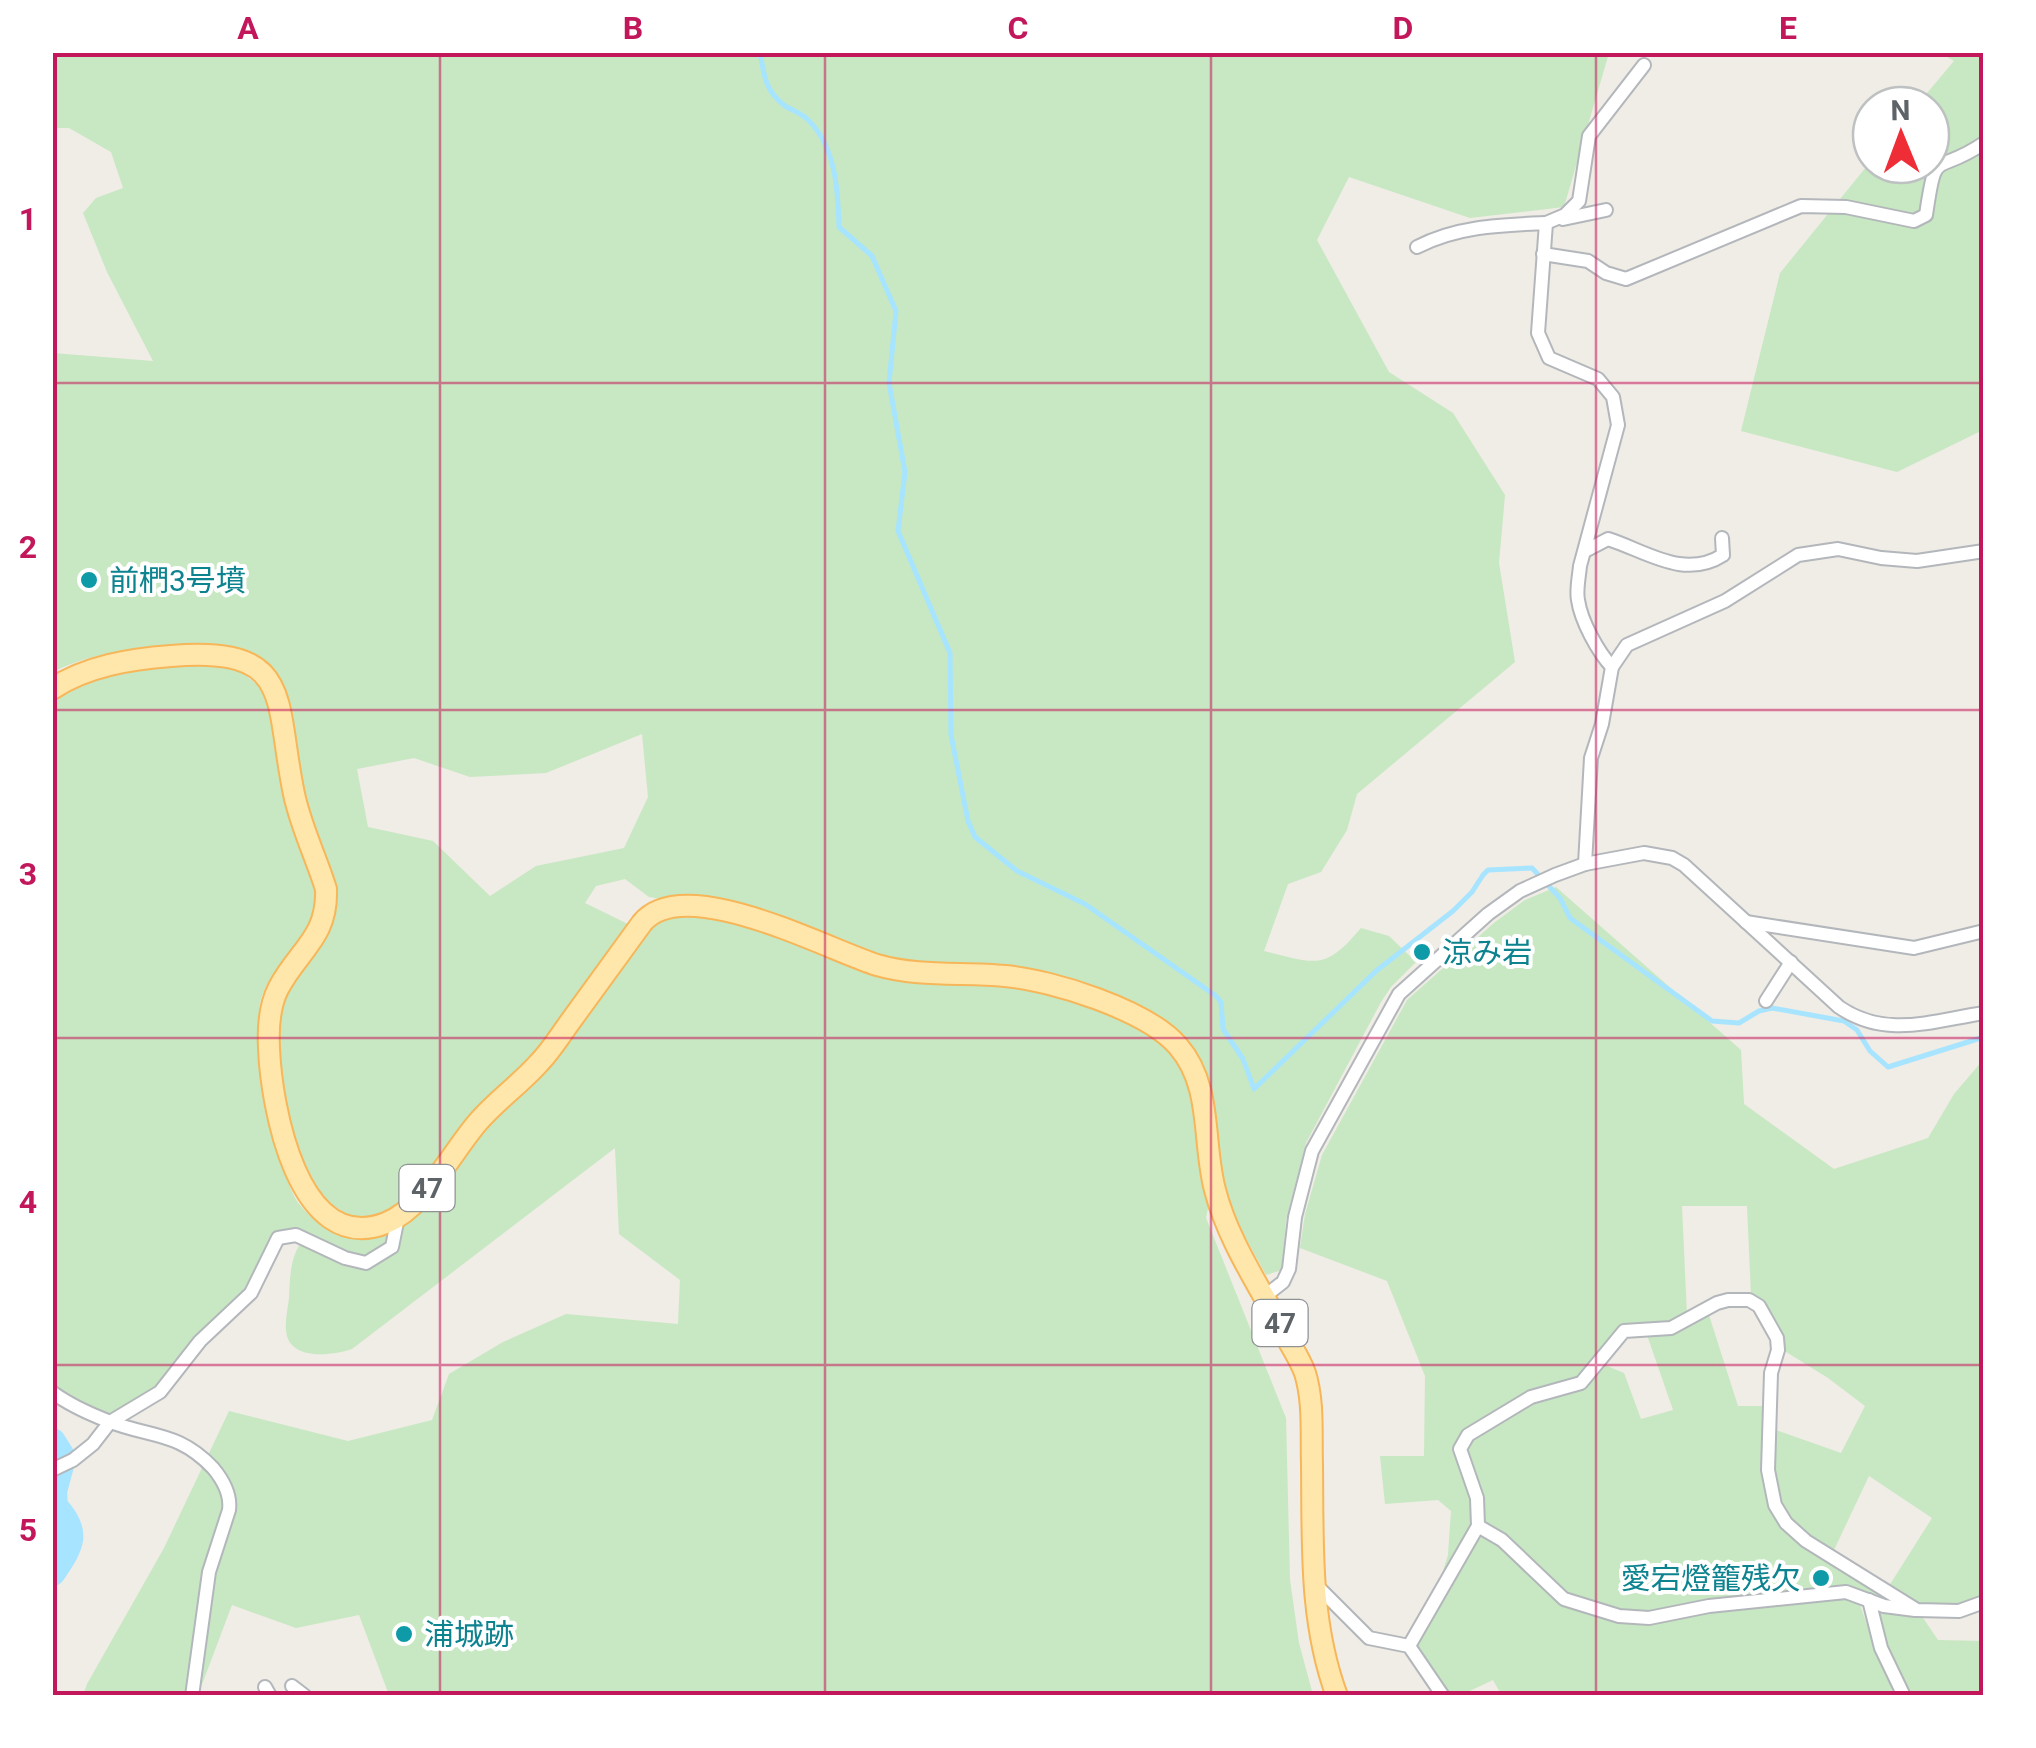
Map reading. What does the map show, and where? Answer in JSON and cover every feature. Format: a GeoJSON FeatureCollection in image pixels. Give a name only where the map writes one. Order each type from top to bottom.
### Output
{"type":"FeatureCollection","features":[{"type":"Feature","properties":{"kind":"main road","name":"47"},"geometry":{"type":"LineString","coordinates":[[52,688],[90,671],[141,659],[206,654],[238,658],[251,664],[276,690],[300,818],[320,868],[326,904],[314,942],[278,988],[268,1020],[271,1074],[282,1130],[300,1185],[328,1214],[348,1226],[362,1228],[386,1223],[434,1180],[490,1107],[540,1063],[649,915],[660,909],[686,906],[721,912],[794,931],[894,968],[1029,979],[1109,1003],[1164,1032],[1180,1048],[1198,1078],[1215,1189],[1232,1235],[1304,1370],[1309,1390],[1314,1583],[1321,1646],[1337,1696]]}},
{"type":"Feature","properties":{"kind":"street"},"geometry":{"type":"LineString","coordinates":[[1546,222],[1565,215],[1579,201],[1589,136],[1644,65]]}},
{"type":"Feature","properties":{"kind":"street"},"geometry":{"type":"LineString","coordinates":[[1543,254],[1588,261],[1606,273],[1626,279],[1801,206],[1846,207],[1914,221],[1926,215],[1932,174],[1938,164],[1984,143]]}},
{"type":"Feature","properties":{"kind":"street"},"geometry":{"type":"LineString","coordinates":[[1416,248],[1440,235],[1606,210]]}},
{"type":"Feature","properties":{"kind":"street"},"geometry":{"type":"LineString","coordinates":[[1546,222],[1538,332],[1549,358],[1598,380],[1613,397],[1618,425],[1580,566],[1578,602],[1602,656],[1612,667]]}},
{"type":"Feature","properties":{"kind":"street"},"geometry":{"type":"LineString","coordinates":[[1585,551],[1608,539],[1657,560],[1686,566],[1710,564],[1723,555],[1722,538]]}},
{"type":"Feature","properties":{"kind":"street"},"geometry":{"type":"LineString","coordinates":[[1585,864],[1591,758],[1602,724],[1612,667],[1627,645],[1725,601],[1798,556],[1838,548],[1880,558],[1917,560],[1984,551]]}},
{"type":"Feature","properties":{"kind":"street"},"geometry":{"type":"LineString","coordinates":[[1265,1296],[1284,1282],[1289,1270],[1295,1217],[1312,1152],[1399,994],[1488,914],[1520,891],[1555,875],[1585,864],[1644,853],[1672,858],[1839,1007],[1866,1022],[1899,1026],[1984,1013]]}},
{"type":"Feature","properties":{"kind":"street"},"geometry":{"type":"LineString","coordinates":[[1746,922],[1914,948],[1984,931]]}},
{"type":"Feature","properties":{"kind":"street"},"geometry":{"type":"LineString","coordinates":[[1766,1002],[1791,962]]}},
{"type":"Feature","properties":{"kind":"street"},"geometry":{"type":"LineString","coordinates":[[52,1470],[74,1460],[110,1422],[160,1392],[200,1341],[240,1305],[260,1276],[278,1238],[296,1235],[366,1264],[392,1246],[398,1216]]}},
{"type":"Feature","properties":{"kind":"street"},"geometry":{"type":"LineString","coordinates":[[1409,1646],[1478,1526],[1478,1498],[1460,1449],[1468,1435],[1532,1397],[1581,1383],[1624,1331],[1671,1328],[1716,1303],[1749,1300],[1759,1306],[1777,1338],[1768,1429],[1768,1470],[1775,1505],[1786,1524],[1806,1541],[1917,1610]]}},
{"type":"Feature","properties":{"kind":"street"},"geometry":{"type":"LineString","coordinates":[[52,1392],[110,1422],[170,1437],[196,1450],[220,1476],[230,1500],[209,1572],[192,1696]]}},
{"type":"Feature","properties":{"kind":"street"},"geometry":{"type":"LineString","coordinates":[[1478,1526],[1502,1540],[1564,1598],[1618,1616],[1650,1618],[1709,1606],[1846,1592],[1903,1611],[1959,1611],[1984,1602]]}},
{"type":"Feature","properties":{"kind":"street"},"geometry":{"type":"LineString","coordinates":[[1314,1583],[1369,1638],[1409,1646],[1443,1696]]}},
{"type":"Feature","properties":{"kind":"street"},"geometry":{"type":"LineString","coordinates":[[1869,1600],[1881,1648],[1904,1696]]}},
{"type":"Feature","properties":{"kind":"street"},"geometry":{"type":"LineString","coordinates":[[292,1686],[305,1696]]}},
{"type":"Feature","properties":{"kind":"green space"},"geometry":{"type":"Polygon","coordinates":[[[52,53],[1609,53],[1564,207],[1470,218],[1349,177],[1317,240],[1389,372],[1453,413],[1505,495],[1499,563],[1515,662],[1357,794],[1347,830],[1321,872],[1288,884],[1264,951],[1308,961],[1328,958],[1361,928],[1389,936],[1416,962],[1381,1002],[1306,1143],[1286,1220],[1282,1270],[1266,1275],[1232,1209],[1224,1186],[1210,1085],[1201,1060],[1174,1030],[1141,1009],[1064,986],[939,970],[872,956],[649,897],[625,879],[596,886],[585,903],[634,927],[535,1060],[420,1184],[387,1211],[368,1218],[347,1214],[322,1196],[303,1172],[290,1136],[281,1086],[279,1036],[285,999],[333,919],[335,881],[306,806],[289,703],[281,682],[269,665],[250,652],[214,645],[114,652],[53,672],[53,353],[153,361],[107,272],[83,213],[96,198],[123,188],[111,152],[69,128],[53,128],[52,53]],[[642,734],[546,773],[470,777],[414,758],[357,769],[368,827],[433,841],[490,896],[536,866],[624,848],[648,797],[642,734]]]}},
{"type":"Feature","properties":{"kind":"green space"},"geometry":{"type":"Polygon","coordinates":[[[1940,53],[1983,53],[1983,430],[1897,472],[1741,431],[1780,273],[1852,185],[1951,185],[1951,85],[1934,85],[1954,61],[1940,53]]]}},
{"type":"Feature","properties":{"kind":"green space"},"geometry":{"type":"Polygon","coordinates":[[[195,662],[239,670],[265,691],[316,891],[310,926],[265,988],[259,1022],[268,1108],[283,1166],[300,1205],[329,1228],[366,1236],[389,1232],[469,1146],[651,921],[672,915],[696,914],[747,923],[885,973],[1031,985],[1099,1008],[1142,1030],[1172,1054],[1189,1086],[1194,1106],[1208,1208],[1206,1218],[1286,1418],[1290,1580],[1299,1643],[1313,1695],[389,1695],[359,1615],[296,1628],[232,1605],[198,1695],[83,1695],[164,1548],[229,1411],[348,1441],[432,1420],[449,1374],[503,1342],[566,1314],[678,1324],[680,1280],[619,1234],[615,1148],[352,1349],[312,1354],[294,1347],[289,1340],[286,1322],[290,1276],[300,1244],[285,1231],[240,1302],[158,1390],[112,1418],[53,1387],[53,702],[88,683],[121,672],[195,662]]]}},
{"type":"Feature","properties":{"kind":"green space"},"geometry":{"type":"Polygon","coordinates":[[[1556,887],[1741,1050],[1744,1104],[1834,1169],[1928,1138],[1954,1094],[1983,1060],[1983,1597],[1958,1607],[1918,1605],[1889,1586],[1932,1518],[1869,1476],[1833,1552],[1798,1527],[1780,1502],[1774,1471],[1773,1429],[1841,1453],[1865,1406],[1783,1350],[1773,1319],[1751,1295],[1747,1206],[1682,1206],[1687,1316],[1670,1323],[1622,1327],[1578,1379],[1465,1431],[1457,1453],[1472,1502],[1472,1527],[1440,1581],[1448,1555],[1451,1511],[1438,1500],[1385,1504],[1380,1456],[1424,1456],[1425,1376],[1387,1281],[1300,1248],[1305,1214],[1322,1155],[1407,1000],[1495,922],[1525,900],[1556,887]]]}},
{"type":"Feature","properties":{"kind":"green space"},"geometry":{"type":"Polygon","coordinates":[[[1708,1312],[1738,1406],[1765,1406],[1771,1507],[1898,1605],[1856,1590],[1649,1614],[1619,1612],[1567,1595],[1480,1522],[1480,1499],[1467,1458],[1471,1438],[1602,1364],[1624,1373],[1641,1419],[1673,1410],[1647,1335],[1673,1332],[1708,1312]]]}},
{"type":"Feature","properties":{"kind":"green space"},"geometry":{"type":"Polygon","coordinates":[[[1482,1535],[1500,1544],[1561,1602],[1618,1621],[1845,1597],[1859,1602],[1897,1695],[1502,1696],[1493,1680],[1461,1695],[1448,1695],[1418,1647],[1419,1640],[1444,1591],[1482,1535]]]}},
{"type":"Feature","properties":{"kind":"green space"},"geometry":{"type":"Polygon","coordinates":[[[1880,1609],[1906,1617],[1921,1615],[1938,1640],[1983,1641],[1983,1695],[1909,1695],[1885,1646],[1875,1614],[1880,1609]]]}},
{"type":"Feature","properties":{"kind":"waterway"},"geometry":{"type":"LineString","coordinates":[[760,52],[764,76],[773,95],[806,118],[824,141],[836,183],[839,227],[872,256],[896,311],[889,383],[905,472],[898,531],[950,653],[951,735],[968,821],[975,837],[1017,871],[1085,904],[1216,996],[1221,1002],[1223,1029],[1243,1059],[1254,1089],[1376,971],[1453,911],[1488,870],[1532,868],[1560,898],[1570,918],[1712,1021],[1739,1023],[1772,1008],[1844,1021],[1857,1030],[1870,1051],[1888,1067],[1984,1037]]}},
{"type":"Feature","properties":{"kind":"waterway"},"geometry":{"type":"LineString","coordinates":[[52,1442],[62,1458],[53,1491],[54,1507],[69,1532],[63,1554],[52,1572]]}},
{"type":"Feature","properties":{"kind":"place","name":"前椚3号墳"},"geometry":{"type":"Point","coordinates":[89,580]}},
{"type":"Feature","properties":{"kind":"place","name":"涼み岩"},"geometry":{"type":"Point","coordinates":[1422,952]}},
{"type":"Feature","properties":{"kind":"place","name":"愛宕燈籠残欠"},"geometry":{"type":"Point","coordinates":[1821,1578]}},
{"type":"Feature","properties":{"kind":"place","name":"浦城跡"},"geometry":{"type":"Point","coordinates":[404,1634]}}]}
